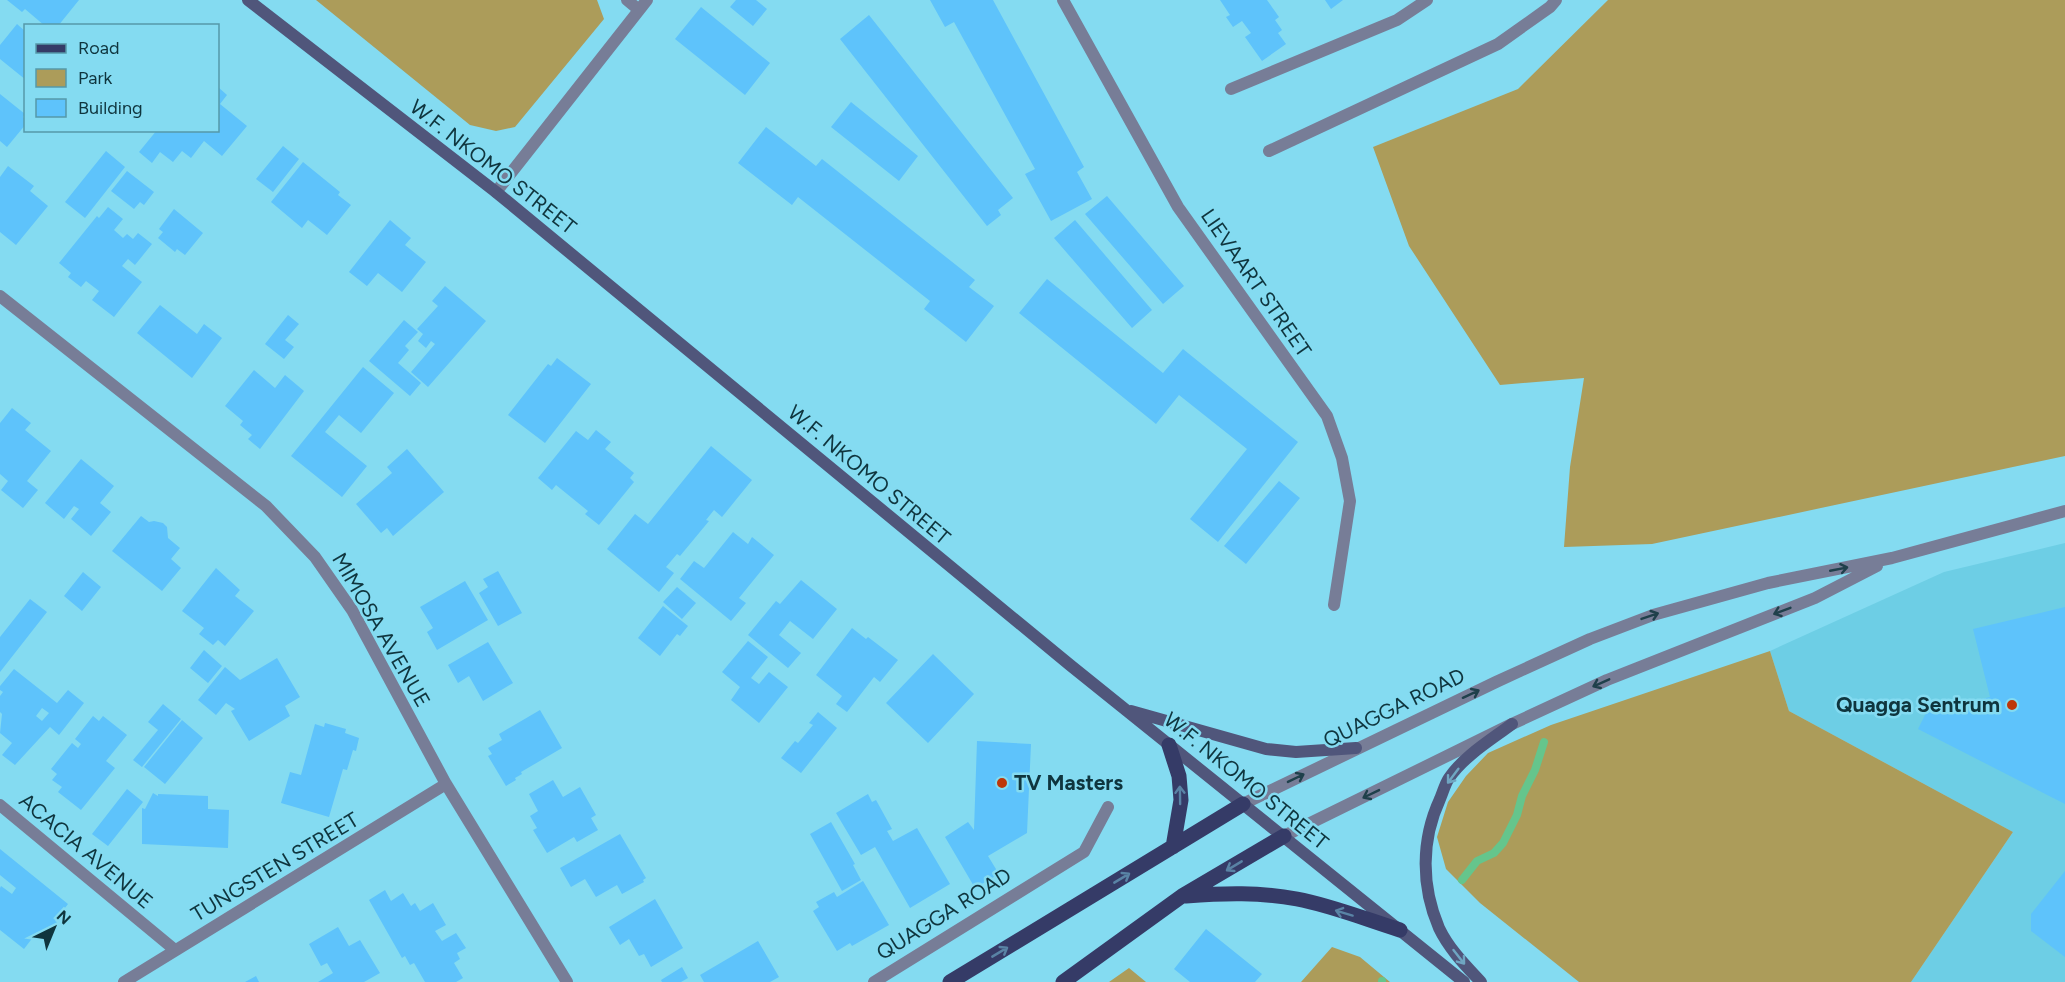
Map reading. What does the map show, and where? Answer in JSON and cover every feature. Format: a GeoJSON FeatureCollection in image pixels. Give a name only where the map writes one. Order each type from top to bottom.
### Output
{"type":"FeatureCollection","features":[{"type":"Feature","properties":{"kind":"main road","name":"W.F. NKOMO STREET"},"geometry":{"type":"LineString","coordinates":[[248,0],[496,192],[1124,709],[1464,982]]}},
{"type":"Feature","properties":{"kind":"main road"},"geometry":{"type":"LineString","coordinates":[[1124,709],[1266,750],[1296,752],[1356,748]]}},
{"type":"Feature","properties":{"kind":"main road"},"geometry":{"type":"LineString","coordinates":[[1481,982],[1457,956],[1440,929],[1429,900],[1426,838],[1434,811],[1449,778],[1472,755],[1512,724]]}},
{"type":"Feature","properties":{"kind":"main road"},"geometry":{"type":"LineString","coordinates":[[1169,745],[1179,776],[1181,800],[1173,847]]}},
{"type":"Feature","properties":{"kind":"main road","name":"QUAGGA ROAD"},"geometry":{"type":"LineString","coordinates":[[950,982],[1243,804]]}},
{"type":"Feature","properties":{"kind":"main road","name":"QUAGGA ROAD"},"geometry":{"type":"LineString","coordinates":[[1063,982],[1182,896],[1284,836]]}},
{"type":"Feature","properties":{"kind":"main road"},"geometry":{"type":"LineString","coordinates":[[1182,896],[1233,892],[1299,899],[1400,930]]}},
{"type":"Feature","properties":{"kind":"street"},"geometry":{"type":"LineString","coordinates":[[496,192],[643,5],[627,0]]}},
{"type":"Feature","properties":{"kind":"street","name":"LIEVAART STREET"},"geometry":{"type":"LineString","coordinates":[[1063,0],[1178,207],[1327,416],[1342,458],[1350,501],[1334,605]]}},
{"type":"Feature","properties":{"kind":"street"},"geometry":{"type":"LineString","coordinates":[[1231,89],[1397,20],[1427,0]]}},
{"type":"Feature","properties":{"kind":"street"},"geometry":{"type":"LineString","coordinates":[[1269,151],[1498,44],[1550,7],[1556,0]]}},
{"type":"Feature","properties":{"kind":"street","name":"MIMOSA AVENUE"},"geometry":{"type":"LineString","coordinates":[[0,297],[266,506],[315,557],[352,610],[446,784],[567,982]]}},
{"type":"Feature","properties":{"kind":"street","name":"QUAGGA ROAD"},"geometry":{"type":"LineString","coordinates":[[1243,804],[1356,748],[1590,639],[1653,615],[1768,583],[1892,558],[2065,511]]}},
{"type":"Feature","properties":{"kind":"street","name":"QUAGGA ROAD"},"geometry":{"type":"LineString","coordinates":[[1284,836],[1607,680],[1815,598],[1892,558]]}},
{"type":"Feature","properties":{"kind":"street","name":"TUNGSTEN STREET"},"geometry":{"type":"LineString","coordinates":[[124,982],[446,784]]}},
{"type":"Feature","properties":{"kind":"street","name":"ACACIA AVENUE"},"geometry":{"type":"LineString","coordinates":[[0,805],[175,950]]}},
{"type":"Feature","properties":{"kind":"street","name":"QUAGGA ROAD"},"geometry":{"type":"LineString","coordinates":[[874,982],[1084,852],[1108,807]]}},
{"type":"Feature","properties":{"kind":"shaded area"},"geometry":{"type":"Polygon","coordinates":[[[2065,543],[2065,982],[1911,982],[2013,832],[1789,711],[1770,651],[1944,572],[2065,543]]]}},
{"type":"Feature","properties":{"kind":"green space"},"geometry":{"type":"Polygon","coordinates":[[[316,0],[597,0],[604,19],[515,127],[496,131],[470,125],[316,0]]]}},
{"type":"Feature","properties":{"kind":"green space"},"geometry":{"type":"Polygon","coordinates":[[[1608,0],[2065,0],[2065,456],[1652,544],[1564,547],[1570,467],[1584,378],[1500,385],[1409,246],[1373,147],[1518,89],[1608,0]]]}},
{"type":"Feature","properties":{"kind":"green space"},"geometry":{"type":"Polygon","coordinates":[[[1770,651],[1789,711],[2013,832],[1911,982],[1579,982],[1480,903],[1446,869],[1437,837],[1448,802],[1466,776],[1488,753],[1551,725],[1770,651]]]}},
{"type":"Feature","properties":{"kind":"green space"},"geometry":{"type":"Polygon","coordinates":[[[1332,947],[1360,957],[1390,982],[1301,982],[1332,947]]]}},
{"type":"Feature","properties":{"kind":"green space"},"geometry":{"type":"Polygon","coordinates":[[[1129,968],[1146,982],[1109,982],[1129,968]]]}},
{"type":"Feature","properties":{"kind":"building"},"geometry":{"type":"Polygon","coordinates":[[[7,0],[79,0],[60,24],[43,24],[25,9],[22,12],[7,0]]]}},
{"type":"Feature","properties":{"kind":"building"},"geometry":{"type":"Polygon","coordinates":[[[736,0],[756,0],[767,9],[753,26],[730,7],[736,0]]]}},
{"type":"Feature","properties":{"kind":"building"},"geometry":{"type":"Polygon","coordinates":[[[930,0],[993,0],[1084,167],[1077,172],[1092,199],[1051,221],[1025,174],[1035,169],[954,22],[945,27],[930,0]]]}},
{"type":"Feature","properties":{"kind":"building"},"geometry":{"type":"Polygon","coordinates":[[[1220,0],[1267,0],[1279,17],[1275,20],[1282,30],[1278,33],[1286,44],[1262,61],[1245,37],[1251,33],[1242,21],[1233,27],[1226,17],[1230,15],[1220,0]]]}},
{"type":"Feature","properties":{"kind":"building"},"geometry":{"type":"Polygon","coordinates":[[[1325,0],[1343,0],[1331,9],[1325,0]]]}},
{"type":"Feature","properties":{"kind":"building"},"geometry":{"type":"Polygon","coordinates":[[[701,7],[770,63],[745,95],[675,39],[701,7]]]}},
{"type":"Feature","properties":{"kind":"building"},"geometry":{"type":"Polygon","coordinates":[[[869,15],[1013,198],[998,210],[1001,215],[987,226],[840,39],[869,15]]]}},
{"type":"Feature","properties":{"kind":"building"},"geometry":{"type":"Polygon","coordinates":[[[17,24],[24,30],[24,78],[0,59],[0,45],[17,24]]]}},
{"type":"Feature","properties":{"kind":"building"},"geometry":{"type":"Polygon","coordinates":[[[219,88],[227,95],[220,104],[247,126],[222,156],[204,141],[191,158],[182,151],[173,162],[160,152],[152,163],[139,152],[155,132],[219,132],[219,88]]]}},
{"type":"Feature","properties":{"kind":"building"},"geometry":{"type":"Polygon","coordinates":[[[0,94],[24,113],[24,126],[7,147],[0,141],[0,94]]]}},
{"type":"Feature","properties":{"kind":"building"},"geometry":{"type":"Polygon","coordinates":[[[851,102],[918,156],[899,181],[831,127],[851,102]]]}},
{"type":"Feature","properties":{"kind":"building"},"geometry":{"type":"Polygon","coordinates":[[[766,127],[816,166],[822,159],[975,280],[969,287],[994,306],[966,342],[924,309],[930,301],[798,197],[792,205],[738,163],[766,127]]]}},
{"type":"Feature","properties":{"kind":"building"},"geometry":{"type":"Polygon","coordinates":[[[283,146],[299,159],[273,192],[256,179],[283,146]]]}},
{"type":"Feature","properties":{"kind":"building"},"geometry":{"type":"Polygon","coordinates":[[[106,151],[125,167],[85,218],[65,202],[106,151]]]}},
{"type":"Feature","properties":{"kind":"building"},"geometry":{"type":"Polygon","coordinates":[[[303,162],[340,192],[338,195],[351,205],[327,235],[308,220],[302,228],[271,202],[303,162]]]}},
{"type":"Feature","properties":{"kind":"building"},"geometry":{"type":"Polygon","coordinates":[[[8,166],[34,186],[30,191],[48,206],[16,245],[0,232],[0,177],[8,166]]]}},
{"type":"Feature","properties":{"kind":"building"},"geometry":{"type":"Polygon","coordinates":[[[127,171],[154,192],[144,205],[140,202],[134,209],[111,191],[127,171]]]}},
{"type":"Feature","properties":{"kind":"building"},"geometry":{"type":"Polygon","coordinates":[[[1107,196],[1184,286],[1163,304],[1085,214],[1107,196]]]}},
{"type":"Feature","properties":{"kind":"building"},"geometry":{"type":"Polygon","coordinates":[[[108,207],[123,219],[114,230],[123,238],[127,234],[133,239],[138,233],[152,244],[135,265],[128,259],[122,266],[142,282],[114,317],[92,300],[99,291],[86,281],[81,287],[68,277],[71,273],[59,263],[97,216],[99,218],[108,207]]]}},
{"type":"Feature","properties":{"kind":"building"},"geometry":{"type":"Polygon","coordinates":[[[174,209],[203,233],[185,255],[177,249],[175,252],[158,238],[163,232],[159,229],[174,209]]]}},
{"type":"Feature","properties":{"kind":"building"},"geometry":{"type":"Polygon","coordinates":[[[390,220],[411,238],[405,245],[426,262],[402,292],[378,273],[367,286],[349,272],[390,220]]]}},
{"type":"Feature","properties":{"kind":"building"},"geometry":{"type":"Polygon","coordinates":[[[1075,220],[1152,310],[1132,328],[1054,238],[1075,220]]]}},
{"type":"Feature","properties":{"kind":"building"},"geometry":{"type":"Polygon","coordinates":[[[1047,279],[1163,373],[1183,349],[1298,442],[1218,542],[1190,519],[1247,449],[1179,395],[1156,424],[1019,313],[1047,279]]]}},
{"type":"Feature","properties":{"kind":"building"},"geometry":{"type":"Polygon","coordinates":[[[445,286],[486,321],[428,387],[411,372],[435,344],[431,341],[426,348],[418,341],[423,334],[417,329],[438,306],[432,301],[445,286]]]}},
{"type":"Feature","properties":{"kind":"building"},"geometry":{"type":"Polygon","coordinates":[[[160,305],[197,334],[204,324],[222,338],[192,378],[137,333],[160,305]]]}},
{"type":"Feature","properties":{"kind":"building"},"geometry":{"type":"Polygon","coordinates":[[[288,315],[299,324],[285,340],[294,347],[284,359],[265,344],[288,315]]]}},
{"type":"Feature","properties":{"kind":"building"},"geometry":{"type":"Polygon","coordinates":[[[404,320],[418,332],[405,346],[409,350],[398,363],[421,383],[410,396],[369,361],[404,320]]]}},
{"type":"Feature","properties":{"kind":"building"},"geometry":{"type":"Polygon","coordinates":[[[557,358],[591,384],[545,443],[508,415],[548,364],[551,366],[557,358]]]}},
{"type":"Feature","properties":{"kind":"building"},"geometry":{"type":"Polygon","coordinates":[[[363,367],[394,393],[361,433],[339,415],[325,432],[367,466],[342,497],[291,456],[363,367]]]}},
{"type":"Feature","properties":{"kind":"building"},"geometry":{"type":"Polygon","coordinates":[[[254,370],[275,388],[285,375],[304,391],[260,449],[248,439],[252,435],[240,425],[243,421],[225,406],[254,370]]]}},
{"type":"Feature","properties":{"kind":"building"},"geometry":{"type":"Polygon","coordinates":[[[12,408],[31,423],[25,430],[51,451],[27,481],[38,490],[23,508],[1,490],[8,481],[0,474],[0,423],[12,408]]]}},
{"type":"Feature","properties":{"kind":"building"},"geometry":{"type":"Polygon","coordinates":[[[596,430],[611,442],[605,449],[634,473],[630,478],[634,482],[599,525],[585,514],[588,511],[556,485],[552,490],[538,478],[576,431],[588,440],[596,430]]]}},
{"type":"Feature","properties":{"kind":"building"},"geometry":{"type":"Polygon","coordinates":[[[711,446],[752,480],[722,517],[714,510],[706,520],[709,521],[680,556],[677,554],[666,567],[674,573],[659,592],[607,549],[635,514],[648,524],[711,446]]]}},
{"type":"Feature","properties":{"kind":"building"},"geometry":{"type":"Polygon","coordinates":[[[407,449],[444,492],[393,536],[387,528],[381,533],[356,504],[392,473],[387,467],[407,449]]]}},
{"type":"Feature","properties":{"kind":"building"},"geometry":{"type":"Polygon","coordinates":[[[81,459],[114,486],[100,503],[111,512],[91,536],[71,519],[79,509],[74,506],[64,519],[45,503],[81,459]]]}},
{"type":"Feature","properties":{"kind":"building"},"geometry":{"type":"Polygon","coordinates":[[[1279,481],[1300,498],[1246,564],[1224,546],[1279,481]]]}},
{"type":"Feature","properties":{"kind":"building"},"geometry":{"type":"Polygon","coordinates":[[[141,516],[149,522],[163,523],[167,527],[168,538],[180,548],[171,559],[181,568],[162,591],[112,551],[141,516]]]}},
{"type":"Feature","properties":{"kind":"building"},"geometry":{"type":"Polygon","coordinates":[[[733,532],[748,544],[752,537],[774,555],[739,598],[746,603],[731,621],[680,579],[694,561],[704,568],[733,532]]]}},
{"type":"Feature","properties":{"kind":"building"},"geometry":{"type":"Polygon","coordinates":[[[216,568],[240,590],[235,596],[254,611],[225,646],[218,640],[213,645],[199,634],[204,628],[182,611],[216,568]]]}},
{"type":"Feature","properties":{"kind":"building"},"geometry":{"type":"Polygon","coordinates":[[[498,571],[522,613],[498,626],[479,593],[488,587],[483,579],[498,571]]]}},
{"type":"Feature","properties":{"kind":"building"},"geometry":{"type":"Polygon","coordinates":[[[83,572],[101,587],[82,611],[64,596],[83,572]]]}},
{"type":"Feature","properties":{"kind":"building"},"geometry":{"type":"Polygon","coordinates":[[[801,580],[837,609],[813,639],[790,621],[779,635],[801,653],[788,668],[748,635],[776,601],[780,604],[801,580]]]}},
{"type":"Feature","properties":{"kind":"building"},"geometry":{"type":"Polygon","coordinates":[[[465,581],[488,620],[437,650],[427,632],[433,628],[420,607],[465,581]]]}},
{"type":"Feature","properties":{"kind":"building"},"geometry":{"type":"Polygon","coordinates":[[[677,587],[696,603],[682,619],[663,602],[677,587]]]}},
{"type":"Feature","properties":{"kind":"building"},"geometry":{"type":"Polygon","coordinates":[[[30,599],[47,612],[0,672],[0,637],[30,599]]]}},
{"type":"Feature","properties":{"kind":"building"},"geometry":{"type":"Polygon","coordinates":[[[663,606],[688,626],[680,636],[677,634],[660,656],[638,638],[663,606]]]}},
{"type":"Feature","properties":{"kind":"building","name":"Quagga Sentrum"},"geometry":{"type":"Polygon","coordinates":[[[2065,607],[2065,804],[1918,729],[1926,713],[1990,697],[1973,629],[2065,607]]]}},
{"type":"Feature","properties":{"kind":"building"},"geometry":{"type":"Polygon","coordinates":[[[852,628],[898,660],[880,682],[874,677],[847,712],[836,704],[842,696],[816,675],[852,628]]]}},
{"type":"Feature","properties":{"kind":"building"},"geometry":{"type":"Polygon","coordinates":[[[748,641],[768,657],[751,678],[759,684],[769,672],[788,687],[759,723],[731,700],[740,687],[722,672],[748,641]]]}},
{"type":"Feature","properties":{"kind":"building"},"geometry":{"type":"Polygon","coordinates":[[[488,642],[513,683],[483,701],[469,676],[458,683],[448,665],[488,642]]]}},
{"type":"Feature","properties":{"kind":"building"},"geometry":{"type":"Polygon","coordinates":[[[204,650],[222,666],[208,683],[190,668],[204,650]]]}},
{"type":"Feature","properties":{"kind":"building"},"geometry":{"type":"Polygon","coordinates":[[[933,654],[974,694],[928,743],[886,703],[933,654]]]}},
{"type":"Feature","properties":{"kind":"building"},"geometry":{"type":"Polygon","coordinates":[[[277,658],[300,697],[285,706],[290,716],[249,741],[231,711],[235,709],[226,703],[216,715],[198,700],[225,667],[240,680],[277,658]]]}},
{"type":"Feature","properties":{"kind":"building"},"geometry":{"type":"Polygon","coordinates":[[[14,669],[57,703],[68,690],[84,703],[59,735],[50,727],[15,765],[2,755],[12,743],[0,733],[2,714],[0,696],[3,692],[0,686],[14,669]],[[42,708],[36,716],[42,721],[49,713],[42,708]]]}},
{"type":"Feature","properties":{"kind":"building"},"geometry":{"type":"Polygon","coordinates":[[[163,704],[181,719],[142,767],[133,760],[158,730],[148,722],[163,704]]]}},
{"type":"Feature","properties":{"kind":"building"},"geometry":{"type":"Polygon","coordinates":[[[540,710],[562,748],[521,772],[522,774],[515,778],[516,780],[506,786],[488,756],[492,754],[488,748],[502,740],[499,734],[540,710]]]}},
{"type":"Feature","properties":{"kind":"building"},"geometry":{"type":"Polygon","coordinates":[[[818,712],[837,728],[801,773],[781,758],[813,725],[809,723],[818,712]]]}},
{"type":"Feature","properties":{"kind":"building"},"geometry":{"type":"Polygon","coordinates":[[[93,716],[99,721],[103,716],[127,735],[106,761],[115,768],[81,810],[58,792],[62,787],[52,780],[57,774],[51,769],[72,743],[78,748],[81,744],[75,739],[93,716]]]}},
{"type":"Feature","properties":{"kind":"building"},"geometry":{"type":"Polygon","coordinates":[[[182,720],[203,738],[165,784],[144,767],[182,720]]]}},
{"type":"Feature","properties":{"kind":"building"},"geometry":{"type":"Polygon","coordinates":[[[325,723],[346,729],[345,733],[359,738],[347,770],[343,769],[329,817],[281,803],[290,772],[301,775],[315,724],[324,727],[325,723]]]}},
{"type":"Feature","properties":{"kind":"building","name":"TV Masters"},"geometry":{"type":"Polygon","coordinates":[[[977,741],[1031,744],[1027,833],[988,856],[999,874],[975,888],[945,837],[968,822],[974,830],[977,741]]]}},
{"type":"Feature","properties":{"kind":"building"},"geometry":{"type":"Polygon","coordinates":[[[553,780],[563,797],[580,787],[596,815],[591,818],[598,830],[577,842],[574,837],[547,853],[533,830],[537,828],[530,816],[538,811],[529,794],[553,780]]]}},
{"type":"Feature","properties":{"kind":"building"},"geometry":{"type":"Polygon","coordinates":[[[127,789],[143,802],[108,846],[92,834],[127,789]]]}},
{"type":"Feature","properties":{"kind":"building"},"geometry":{"type":"Polygon","coordinates":[[[153,793],[158,796],[158,794],[208,796],[208,809],[229,810],[228,848],[142,844],[142,808],[145,809],[153,793]]]}},
{"type":"Feature","properties":{"kind":"building"},"geometry":{"type":"Polygon","coordinates":[[[868,794],[872,802],[876,800],[892,829],[887,831],[893,841],[917,828],[950,884],[910,908],[875,847],[861,855],[836,813],[868,794]]]}},
{"type":"Feature","properties":{"kind":"building"},"geometry":{"type":"Polygon","coordinates":[[[831,822],[855,864],[853,865],[861,880],[842,891],[810,834],[831,822]]]}},
{"type":"Feature","properties":{"kind":"building"},"geometry":{"type":"Polygon","coordinates":[[[620,834],[646,878],[644,882],[622,894],[617,885],[596,897],[585,879],[571,887],[560,868],[620,834]]]}},
{"type":"Feature","properties":{"kind":"building"},"geometry":{"type":"Polygon","coordinates":[[[0,849],[68,904],[55,921],[59,923],[46,939],[37,932],[24,949],[0,930],[0,888],[1,886],[12,894],[16,888],[0,875],[0,849]]]}},
{"type":"Feature","properties":{"kind":"building"},"geometry":{"type":"Polygon","coordinates":[[[2065,871],[2065,957],[2031,931],[2031,914],[2065,871]]]}},
{"type":"Feature","properties":{"kind":"building"},"geometry":{"type":"Polygon","coordinates":[[[863,881],[889,925],[852,946],[850,943],[837,951],[813,911],[819,907],[816,902],[834,892],[837,897],[863,881]]]}},
{"type":"Feature","properties":{"kind":"building"},"geometry":{"type":"Polygon","coordinates":[[[385,890],[391,901],[403,893],[411,906],[415,903],[420,911],[433,903],[446,925],[435,931],[442,941],[456,933],[466,948],[457,953],[460,959],[454,963],[463,978],[456,982],[425,982],[414,963],[410,965],[405,956],[402,958],[369,900],[385,890]]]}},
{"type":"Feature","properties":{"kind":"building"},"geometry":{"type":"Polygon","coordinates":[[[655,899],[683,948],[651,967],[644,954],[639,956],[629,939],[620,945],[609,927],[655,899]]]}},
{"type":"Feature","properties":{"kind":"building"},"geometry":{"type":"Polygon","coordinates":[[[338,927],[349,946],[360,940],[380,973],[364,982],[318,982],[333,973],[327,963],[321,966],[309,944],[338,927]]]}},
{"type":"Feature","properties":{"kind":"building"},"geometry":{"type":"Polygon","coordinates":[[[1206,929],[1262,974],[1255,982],[1190,982],[1174,969],[1206,929]]]}},
{"type":"Feature","properties":{"kind":"building"},"geometry":{"type":"Polygon","coordinates":[[[758,941],[779,977],[770,982],[704,982],[700,975],[758,941]]]}},
{"type":"Feature","properties":{"kind":"building"},"geometry":{"type":"Polygon","coordinates":[[[682,967],[688,978],[681,982],[662,982],[661,980],[682,967]]]}},
{"type":"Feature","properties":{"kind":"building"},"geometry":{"type":"Polygon","coordinates":[[[256,976],[259,982],[245,982],[256,976]]]}},
{"type":"Feature","properties":{"kind":"waterway"},"geometry":{"type":"LineString","coordinates":[[1462,880],[1477,861],[1494,853],[1503,843],[1517,815],[1522,796],[1535,770],[1544,742]]}},
{"type":"Feature","properties":{"kind":"place","name":"Quagga Sentrum"},"geometry":{"type":"Point","coordinates":[2012,705]}},
{"type":"Feature","properties":{"kind":"place","name":"TV Masters"},"geometry":{"type":"Point","coordinates":[1002,783]}}]}
